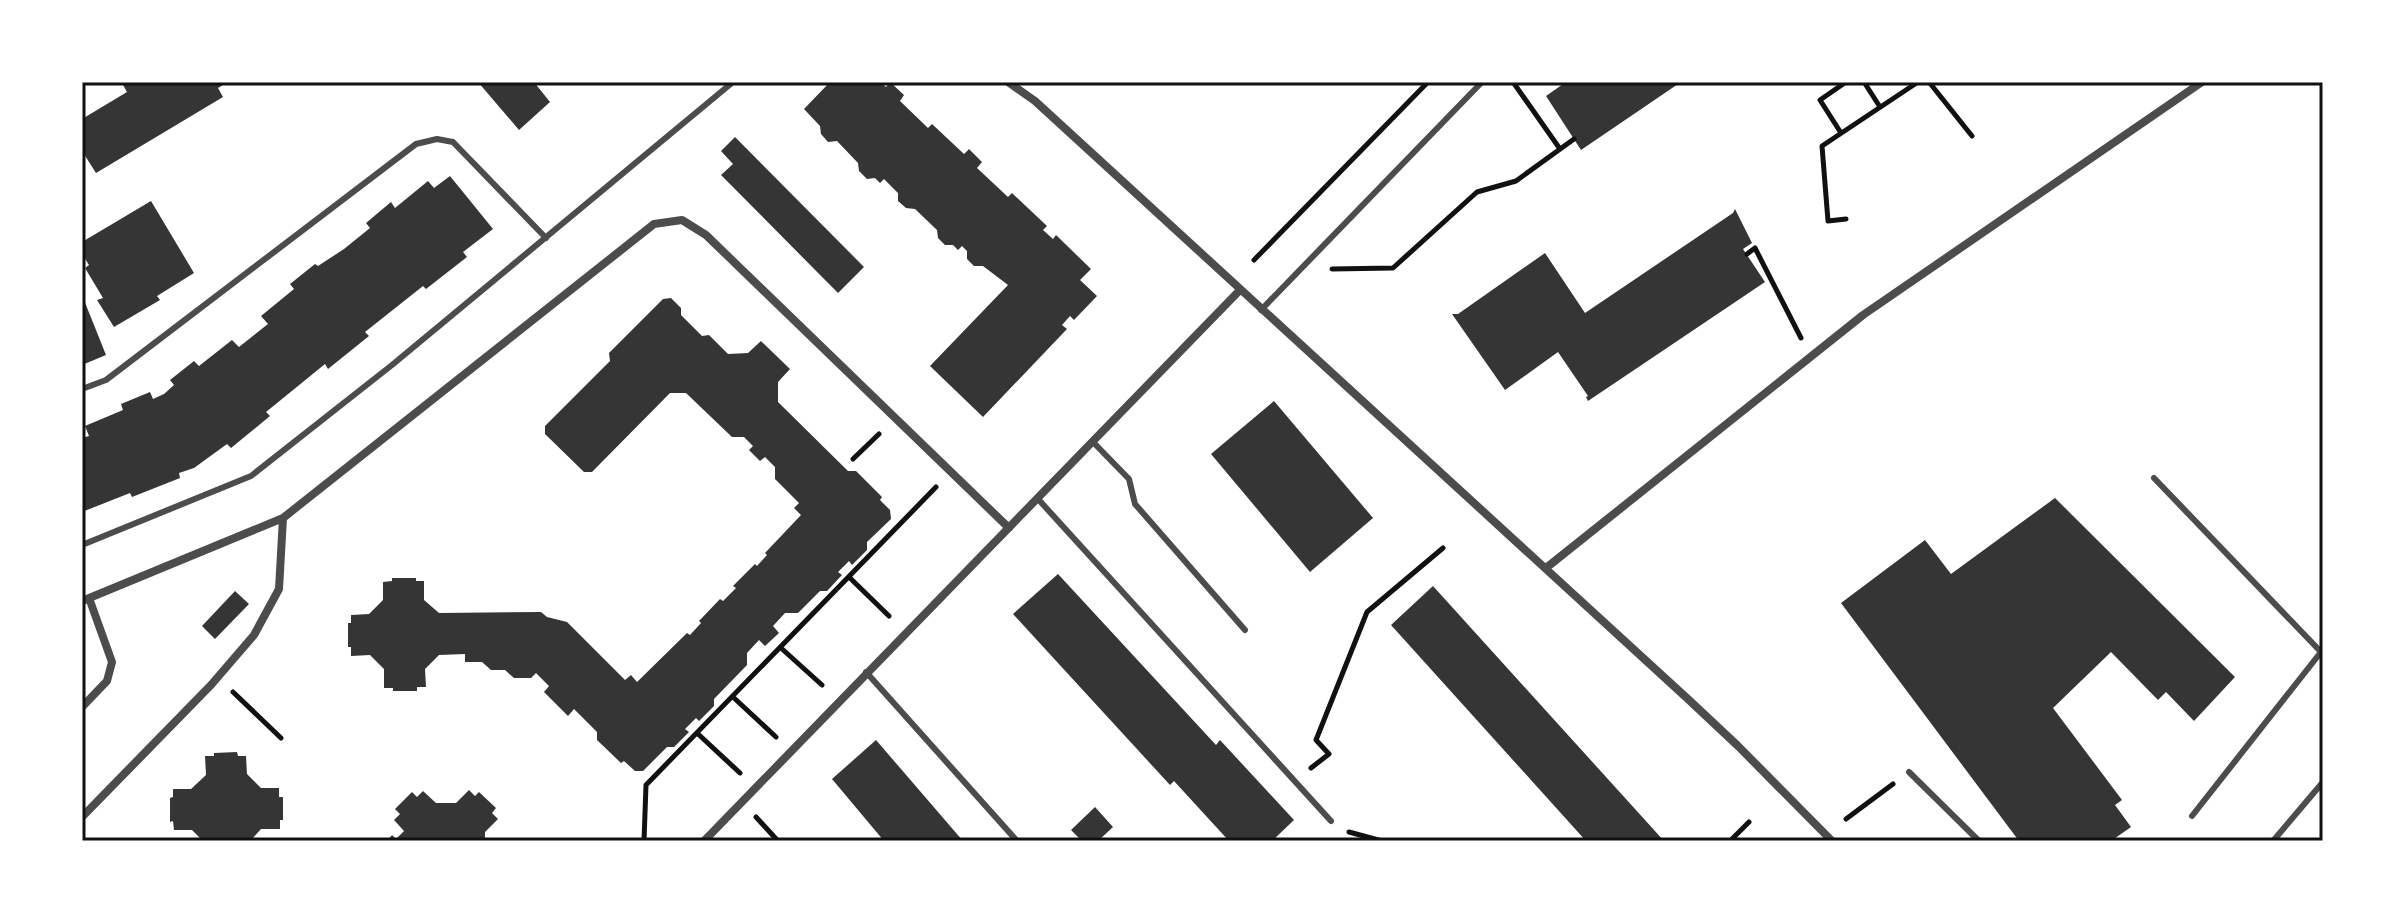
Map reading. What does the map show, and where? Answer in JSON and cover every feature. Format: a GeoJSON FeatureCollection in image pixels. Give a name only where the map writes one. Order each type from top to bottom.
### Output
{"type":"FeatureCollection","features":[{"type":"Feature","properties":{"kind":"street"},"geometry":{"type":"LineString","coordinates":[[1008,82],[1035,101],[1546,568],[1738,746],[1832,841]]}},
{"type":"Feature","properties":{"kind":"street"},"geometry":{"type":"LineString","coordinates":[[1546,568],[1863,315],[2202,82]]}},
{"type":"Feature","properties":{"kind":"street"},"geometry":{"type":"LineString","coordinates":[[82,707],[107,681],[112,662],[85,599],[283,518],[654,224],[682,220],[706,235],[1009,528]]}},
{"type":"Feature","properties":{"kind":"street"},"geometry":{"type":"LineString","coordinates":[[704,841],[1240,290]]}},
{"type":"Feature","properties":{"kind":"street"},"geometry":{"type":"LineString","coordinates":[[82,817],[211,685],[254,635],[279,589],[283,518]]}},
{"type":"Feature","properties":{"kind":"lane"},"geometry":{"type":"LineString","coordinates":[[82,545],[251,476],[392,365],[733,82]]}},
{"type":"Feature","properties":{"kind":"lane"},"geometry":{"type":"LineString","coordinates":[[1261,310],[1482,82]]}},
{"type":"Feature","properties":{"kind":"lane"},"geometry":{"type":"LineString","coordinates":[[82,389],[106,380],[416,144],[437,139],[453,142],[546,238]]}},
{"type":"Feature","properties":{"kind":"lane"},"geometry":{"type":"LineString","coordinates":[[1093,442],[1129,479],[1135,504],[1245,630]]}},
{"type":"Feature","properties":{"kind":"lane"},"geometry":{"type":"LineString","coordinates":[[2154,478],[2322,653],[2192,816]]}},
{"type":"Feature","properties":{"kind":"lane"},"geometry":{"type":"LineString","coordinates":[[1038,499],[1331,821]]}},
{"type":"Feature","properties":{"kind":"lane"},"geometry":{"type":"LineString","coordinates":[[866,672],[1017,841]]}},
{"type":"Feature","properties":{"kind":"lane"},"geometry":{"type":"LineString","coordinates":[[1909,772],[1979,841]]}},
{"type":"Feature","properties":{"kind":"lane"},"geometry":{"type":"LineString","coordinates":[[2273,841],[2323,782]]}},
{"type":"Feature","properties":{"kind":"path"},"geometry":{"type":"LineString","coordinates":[[1254,260],[1428,82]]}},
{"type":"Feature","properties":{"kind":"path"},"geometry":{"type":"LineString","coordinates":[[1513,82],[1560,149]]}},
{"type":"Feature","properties":{"kind":"path"},"geometry":{"type":"LineString","coordinates":[[1841,133],[1820,100],[1846,82]]}},
{"type":"Feature","properties":{"kind":"path"},"geometry":{"type":"LineString","coordinates":[[1864,82],[1880,107]]}},
{"type":"Feature","properties":{"kind":"path"},"geometry":{"type":"LineString","coordinates":[[1846,219],[1828,221],[1822,146],[1918,82]]}},
{"type":"Feature","properties":{"kind":"path"},"geometry":{"type":"LineString","coordinates":[[1929,82],[1972,136]]}},
{"type":"Feature","properties":{"kind":"path"},"geometry":{"type":"LineString","coordinates":[[1321,269],[1393,268],[1477,192],[1516,181],[1574,139]]}},
{"type":"Feature","properties":{"kind":"path"},"geometry":{"type":"LineString","coordinates":[[1747,254],[1755,248],[1811,357]]}},
{"type":"Feature","properties":{"kind":"path"},"geometry":{"type":"LineString","coordinates":[[853,459],[880,434]]}},
{"type":"Feature","properties":{"kind":"path"},"geometry":{"type":"LineString","coordinates":[[644,841],[646,785],[937,487]]}},
{"type":"Feature","properties":{"kind":"path"},"geometry":{"type":"LineString","coordinates":[[1326,757],[1329,754],[1316,740],[1367,612],[1443,548]]}},
{"type":"Feature","properties":{"kind":"path"},"geometry":{"type":"LineString","coordinates":[[850,578],[906,632]]}},
{"type":"Feature","properties":{"kind":"path"},"geometry":{"type":"LineString","coordinates":[[781,648],[839,701]]}},
{"type":"Feature","properties":{"kind":"path"},"geometry":{"type":"LineString","coordinates":[[733,697],[791,752]]}},
{"type":"Feature","properties":{"kind":"path"},"geometry":{"type":"LineString","coordinates":[[249,707],[281,738]]}},
{"type":"Feature","properties":{"kind":"path"},"geometry":{"type":"LineString","coordinates":[[697,733],[756,787]]}},
{"type":"Feature","properties":{"kind":"path"},"geometry":{"type":"LineString","coordinates":[[1846,819],[1909,772]]}},
{"type":"Feature","properties":{"kind":"path"},"geometry":{"type":"LineString","coordinates":[[1730,841],[1749,822]]}},
{"type":"Feature","properties":{"kind":"path"},"geometry":{"type":"LineString","coordinates":[[1336,829],[1382,841]]}},
{"type":"Feature","properties":{"kind":"building"},"geometry":{"type":"Polygon","coordinates":[[[128,82],[228,82],[218,88],[223,97],[96,173],[82,151],[82,119],[127,92],[123,85],[128,82]]]}},
{"type":"Feature","properties":{"kind":"building"},"geometry":{"type":"Polygon","coordinates":[[[478,82],[534,82],[550,102],[519,130],[478,82]]]}},
{"type":"Feature","properties":{"kind":"building"},"geometry":{"type":"Polygon","coordinates":[[[830,82],[880,82],[886,87],[890,82],[904,95],[900,101],[928,128],[932,124],[964,154],[969,149],[982,162],[977,168],[1008,197],[1012,193],[1047,226],[1043,230],[1053,239],[1056,235],[1091,269],[1080,280],[1097,296],[1074,320],[1070,316],[1062,325],[1067,329],[983,417],[930,366],[1008,285],[983,266],[974,266],[967,259],[967,251],[962,246],[958,250],[953,245],[945,245],[938,238],[937,230],[915,209],[906,208],[898,201],[898,193],[884,179],[880,183],[875,178],[867,179],[859,171],[858,163],[837,141],[828,142],[821,134],[820,126],[804,109],[830,82]]]}},
{"type":"Feature","properties":{"kind":"building"},"geometry":{"type":"Polygon","coordinates":[[[1566,82],[1681,82],[1581,150],[1546,96],[1566,82]]]}},
{"type":"Feature","properties":{"kind":"building"},"geometry":{"type":"Polygon","coordinates":[[[735,137],[864,267],[838,293],[721,175],[733,164],[721,151],[735,137]]]}},
{"type":"Feature","properties":{"kind":"building"},"geometry":{"type":"Polygon","coordinates":[[[450,176],[493,229],[463,252],[467,257],[426,289],[423,286],[365,332],[369,336],[328,369],[325,364],[266,412],[270,416],[231,448],[227,444],[194,468],[179,473],[180,478],[82,512],[82,438],[89,436],[85,426],[123,410],[121,404],[150,392],[153,399],[164,394],[174,385],[170,380],[194,361],[199,366],[232,340],[239,347],[268,324],[261,316],[294,289],[290,284],[370,228],[366,223],[391,202],[395,208],[428,181],[434,188],[450,176]]]}},
{"type":"Feature","properties":{"kind":"building"},"geometry":{"type":"Polygon","coordinates":[[[151,201],[194,273],[157,296],[160,300],[114,327],[97,300],[103,298],[85,268],[89,265],[82,254],[82,242],[151,201]]]}},
{"type":"Feature","properties":{"kind":"building"},"geometry":{"type":"Polygon","coordinates":[[[1735,209],[1752,243],[1743,249],[1765,282],[1588,401],[1588,396],[1558,352],[1505,390],[1452,314],[1458,314],[1545,253],[1585,313],[1735,209]]]}},
{"type":"Feature","properties":{"kind":"building"},"geometry":{"type":"Polygon","coordinates":[[[82,295],[106,355],[82,365],[82,295]]]}},
{"type":"Feature","properties":{"kind":"building"},"geometry":{"type":"Polygon","coordinates":[[[671,298],[681,308],[681,315],[702,336],[709,335],[728,354],[748,353],[761,341],[790,369],[778,382],[778,402],[848,471],[856,471],[882,497],[880,500],[890,510],[891,519],[867,542],[867,550],[852,565],[849,561],[838,572],[842,575],[827,591],[820,591],[798,613],[785,613],[773,626],[779,633],[765,646],[759,640],[747,653],[747,665],[714,699],[714,706],[699,721],[696,718],[685,729],[689,732],[674,747],[667,747],[643,771],[635,771],[624,761],[621,763],[597,740],[597,732],[574,709],[568,716],[544,692],[549,686],[536,673],[531,678],[514,678],[505,670],[491,670],[482,662],[465,662],[465,654],[439,655],[425,669],[426,687],[417,687],[417,691],[384,688],[384,669],[370,655],[351,656],[348,623],[351,623],[351,615],[369,614],[383,600],[383,582],[392,581],[392,578],[424,581],[424,600],[439,613],[541,612],[547,617],[567,622],[625,680],[631,675],[637,682],[687,633],[690,635],[701,623],[699,621],[720,599],[723,601],[736,588],[733,586],[755,564],[757,566],[767,555],[765,553],[801,515],[794,508],[799,503],[775,479],[775,467],[765,457],[760,461],[749,450],[753,446],[744,437],[732,437],[686,393],[670,393],[592,472],[584,472],[545,434],[545,426],[610,361],[609,353],[663,299],[671,298]]]}},
{"type":"Feature","properties":{"kind":"building"},"geometry":{"type":"Polygon","coordinates":[[[1274,401],[1373,518],[1310,572],[1211,454],[1274,401]]]}},
{"type":"Feature","properties":{"kind":"building"},"geometry":{"type":"Polygon","coordinates":[[[2055,498],[2235,677],[2194,721],[2166,692],[2158,700],[2111,652],[2053,708],[2122,800],[2115,805],[2131,827],[2111,841],[2019,841],[1841,603],[1925,540],[1951,574],[2055,498]]]}},
{"type":"Feature","properties":{"kind":"building"},"geometry":{"type":"Polygon","coordinates":[[[1058,574],[1216,745],[1220,740],[1294,820],[1272,841],[1229,841],[1174,781],[1170,785],[1013,614],[1058,574]]]}},
{"type":"Feature","properties":{"kind":"building"},"geometry":{"type":"Polygon","coordinates":[[[1433,586],[1664,841],[1586,841],[1391,625],[1433,586]]]}},
{"type":"Feature","properties":{"kind":"building"},"geometry":{"type":"Polygon","coordinates":[[[235,591],[249,604],[215,639],[202,626],[235,591]]]}},
{"type":"Feature","properties":{"kind":"building"},"geometry":{"type":"Polygon","coordinates":[[[876,740],[963,841],[884,841],[832,779],[876,740]]]}},
{"type":"Feature","properties":{"kind":"building"},"geometry":{"type":"Polygon","coordinates":[[[237,752],[238,756],[246,756],[247,774],[261,788],[279,788],[279,797],[283,797],[280,829],[261,829],[250,841],[203,841],[192,830],[174,830],[173,821],[170,822],[173,789],[191,789],[206,775],[205,756],[237,752]]]}},
{"type":"Feature","properties":{"kind":"building"},"geometry":{"type":"Polygon","coordinates":[[[469,790],[475,796],[479,792],[496,808],[492,813],[498,819],[485,832],[485,841],[387,841],[392,835],[396,839],[404,831],[394,820],[400,814],[395,809],[412,792],[417,797],[423,791],[436,803],[456,803],[469,790]]]}},
{"type":"Feature","properties":{"kind":"building"},"geometry":{"type":"Polygon","coordinates":[[[1095,807],[1113,827],[1098,841],[1082,841],[1071,830],[1095,807]]]}}]}
